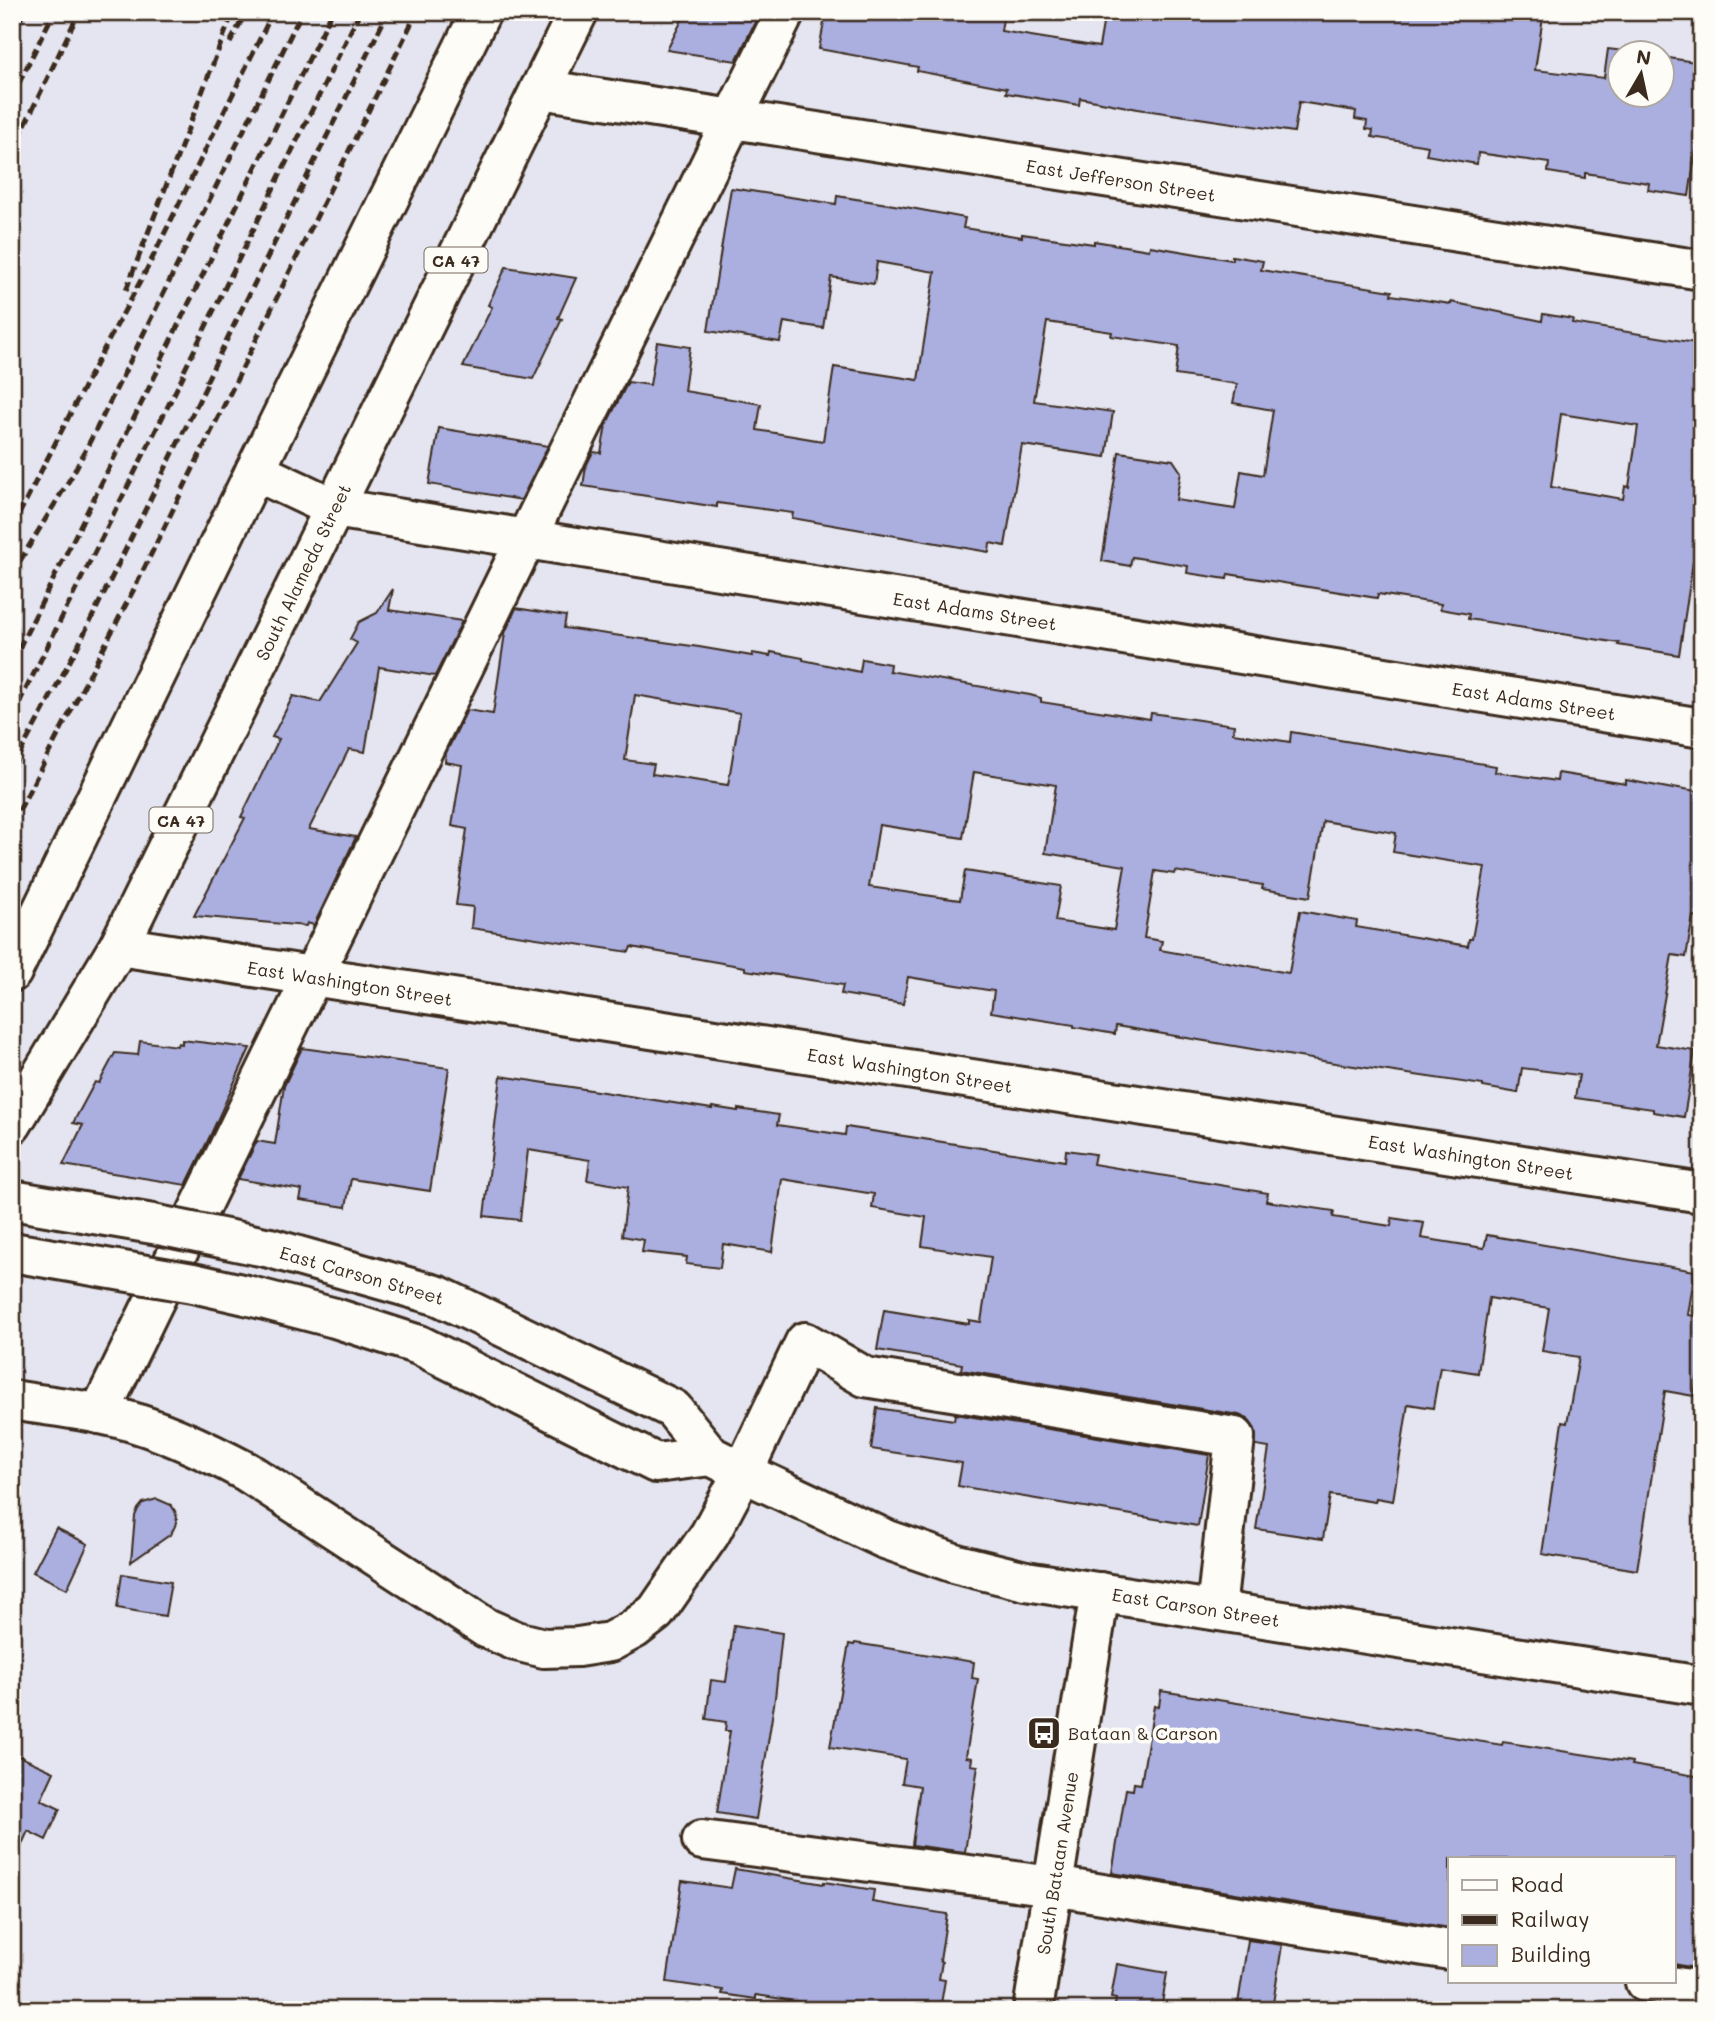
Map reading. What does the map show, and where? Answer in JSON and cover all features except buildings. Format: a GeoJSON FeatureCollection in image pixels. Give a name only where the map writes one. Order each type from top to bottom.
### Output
{"type":"FeatureCollection","features":[{"type":"Feature","properties":{"kind":"main road"},"geometry":{"type":"LineString","coordinates":[[12,972],[481,12]]}},
{"type":"Feature","properties":{"kind":"main road","name":"South Alameda Street"},"geometry":{"type":"LineString","coordinates":[[12,1124],[119,946],[578,12]]}},
{"type":"Feature","properties":{"kind":"main road"},"geometry":{"type":"LineString","coordinates":[[99,1414],[785,12]]}},
{"type":"Feature","properties":{"kind":"main road","name":"East Jefferson Street"},"geometry":{"type":"LineString","coordinates":[[540,89],[1702,270]]}},
{"type":"Feature","properties":{"kind":"main road","name":"East Adams Street"},"geometry":{"type":"LineString","coordinates":[[255,471],[334,508],[1702,728]]}},
{"type":"Feature","properties":{"kind":"main road","name":"East Washington Street"},"geometry":{"type":"LineString","coordinates":[[119,946],[1702,1193]]}},
{"type":"Feature","properties":{"kind":"main road","name":"East Carson Street"},"geometry":{"type":"LineString","coordinates":[[12,1200],[271,1248],[439,1296],[673,1409],[727,1464],[885,1539],[957,1564],[1026,1581],[1702,1686]]}},
{"type":"Feature","properties":{"kind":"main road"},"geometry":{"type":"LineString","coordinates":[[12,1252],[193,1283],[335,1318],[419,1345],[656,1463],[727,1464]]}},
{"type":"Feature","properties":{"kind":"main road"},"geometry":{"type":"LineString","coordinates":[[12,1400],[99,1414],[136,1423],[210,1452],[247,1472],[486,1628],[516,1641],[544,1648],[578,1647],[610,1642],[634,1629],[656,1612],[710,1534],[727,1464],[805,1342],[865,1377],[1235,1437],[1216,1610]]}},
{"type":"Feature","properties":{"kind":"main road","name":"South Bataan Avenue"},"geometry":{"type":"LineString","coordinates":[[1033,2010],[1100,1592]]}},
{"type":"Feature","properties":{"kind":"main road"},"geometry":{"type":"LineString","coordinates":[[702,1840],[1053,1886],[1448,1950]]}},
{"type":"Feature","properties":{"kind":"main road"},"geometry":{"type":"LineString","coordinates":[[1651,1983],[1702,1991]]}},
{"type":"Feature","properties":{"kind":"railway"},"geometry":{"type":"LineString","coordinates":[[12,37],[24,12]]}},
{"type":"Feature","properties":{"kind":"railway"},"geometry":{"type":"LineString","coordinates":[[12,97],[54,12]]}},
{"type":"Feature","properties":{"kind":"railway"},"geometry":{"type":"LineString","coordinates":[[12,152],[79,12]]}},
{"type":"Feature","properties":{"kind":"railway"},"geometry":{"type":"LineString","coordinates":[[126,290],[233,12]]}},
{"type":"Feature","properties":{"kind":"railway"},"geometry":{"type":"LineString","coordinates":[[230,43],[246,12]]}},
{"type":"Feature","properties":{"kind":"railway"},"geometry":{"type":"LineString","coordinates":[[12,528],[149,265],[273,12]]}},
{"type":"Feature","properties":{"kind":"railway"},"geometry":{"type":"LineString","coordinates":[[12,574],[73,474],[102,418],[302,12]]}},
{"type":"Feature","properties":{"kind":"railway"},"geometry":{"type":"LineString","coordinates":[[161,360],[332,12]]}},
{"type":"Feature","properties":{"kind":"railway"},"geometry":{"type":"LineString","coordinates":[[184,371],[360,12]]}},
{"type":"Feature","properties":{"kind":"railway"},"geometry":{"type":"LineString","coordinates":[[206,382],[388,12]]}},
{"type":"Feature","properties":{"kind":"railway"},"geometry":{"type":"LineString","coordinates":[[12,824],[134,589],[417,12]]}},
{"type":"Feature","properties":{"kind":"railway"},"geometry":{"type":"LineString","coordinates":[[12,662],[161,364]]}},
{"type":"Feature","properties":{"kind":"railway"},"geometry":{"type":"LineString","coordinates":[[12,717],[184,374]]}},
{"type":"Feature","properties":{"kind":"railway"},"geometry":{"type":"LineString","coordinates":[[12,768],[77,648],[207,384]]}},
{"type":"Feature","properties":{"kind":"place","name":"Bataan & Carson"},"geometry":{"type":"Point","coordinates":[1044,1733]}}]}
